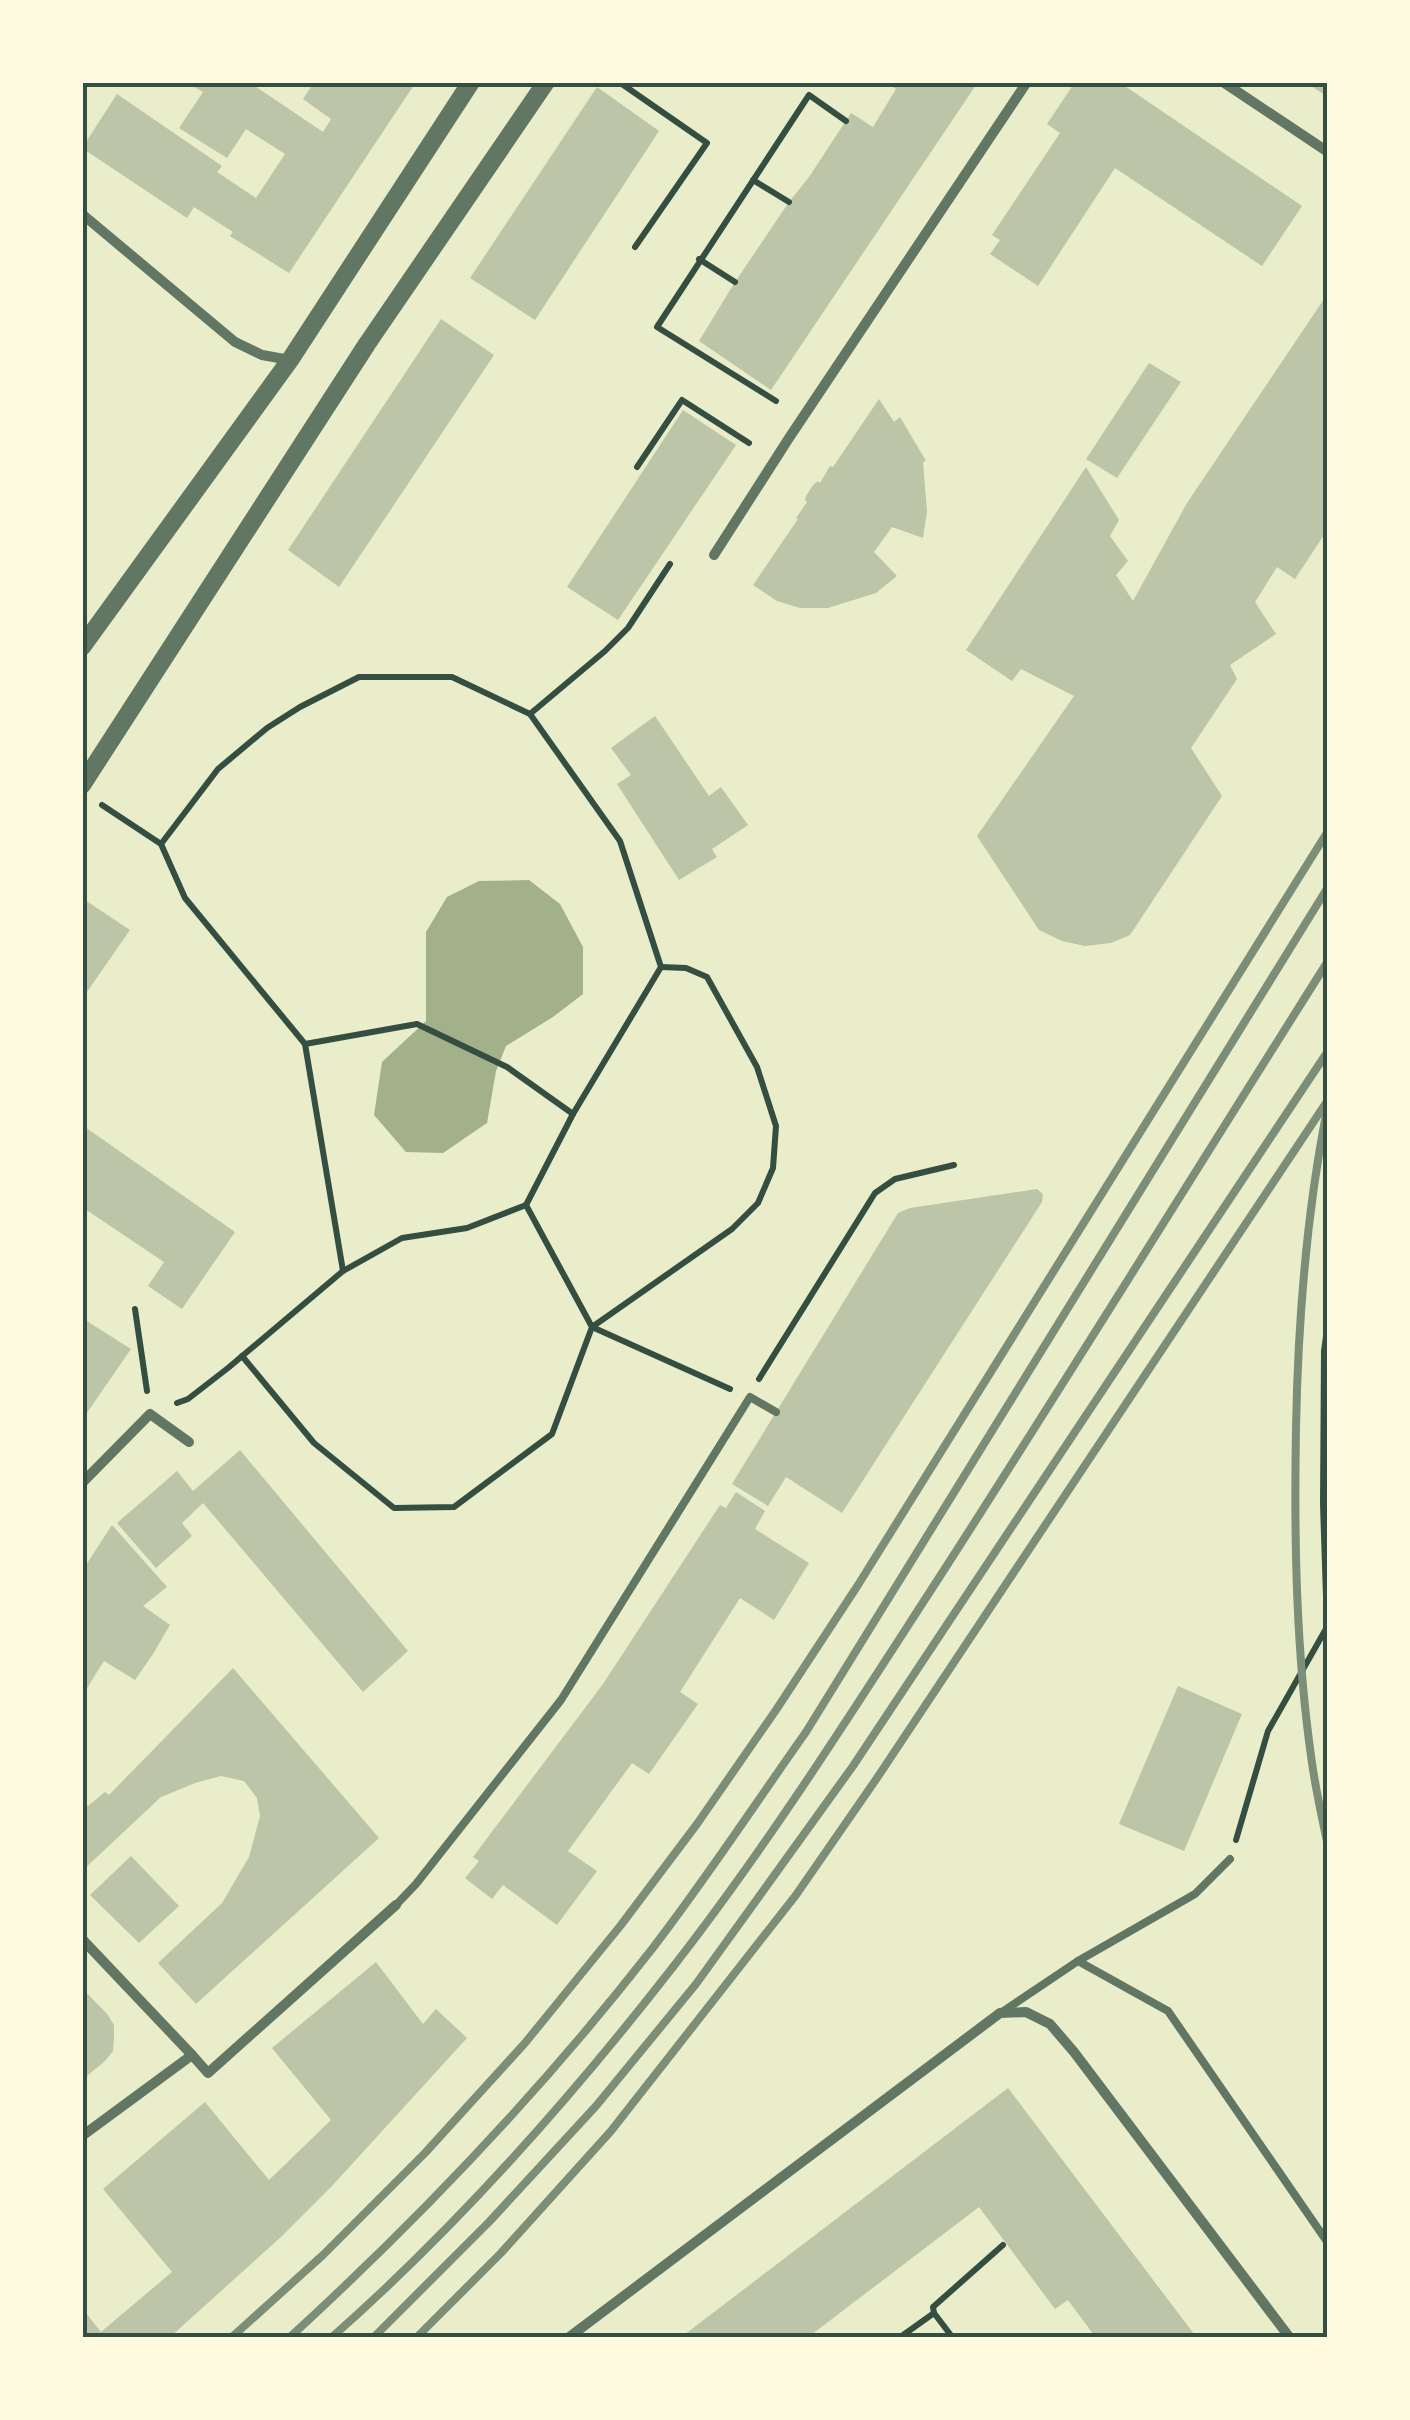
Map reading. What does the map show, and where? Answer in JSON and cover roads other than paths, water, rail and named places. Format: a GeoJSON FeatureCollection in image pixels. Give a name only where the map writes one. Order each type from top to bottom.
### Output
{"type":"FeatureCollection","features":[{"type":"Feature","properties":{"kind":"street"},"geometry":{"type":"LineString","coordinates":[[82,647],[290,360],[471,82]]}},
{"type":"Feature","properties":{"kind":"street"},"geometry":{"type":"LineString","coordinates":[[82,785],[367,344],[546,82]]}},
{"type":"Feature","properties":{"kind":"street"},"geometry":{"type":"LineString","coordinates":[[714,556],[1027,82]]}},
{"type":"Feature","properties":{"kind":"street"},"geometry":{"type":"LineString","coordinates":[[1223,82],[1328,152]]}},
{"type":"Feature","properties":{"kind":"street"},"geometry":{"type":"LineString","coordinates":[[82,214],[235,342],[262,355],[290,360]]}},
{"type":"Feature","properties":{"kind":"street"},"geometry":{"type":"LineString","coordinates":[[82,1483],[150,1414],[190,1442]]}},
{"type":"Feature","properties":{"kind":"street"},"geometry":{"type":"LineString","coordinates":[[82,1939],[208,2072],[396,1905]]}},
{"type":"Feature","properties":{"kind":"street"},"geometry":{"type":"LineString","coordinates":[[568,2338],[1000,2013],[1026,2012],[1050,2024],[1290,2338]]}},
{"type":"Feature","properties":{"kind":"street"},"geometry":{"type":"LineString","coordinates":[[82,2136],[192,2055]]}},
{"type":"Feature","properties":{"kind":"lane"},"geometry":{"type":"LineString","coordinates":[[396,1905],[562,1700],[750,1397],[776,1412]]}},
{"type":"Feature","properties":{"kind":"lane"},"geometry":{"type":"LineString","coordinates":[[1000,2013],[1195,1894],[1230,1859]]}},
{"type":"Feature","properties":{"kind":"lane"},"geometry":{"type":"LineString","coordinates":[[1078,1962],[1168,2011],[1328,2242]]}},
{"type":"Feature","properties":{"kind":"railway"},"geometry":{"type":"LineString","coordinates":[[231,2338],[323,2255],[425,2153],[525,2043],[697,1824],[858,1585],[1328,831]]}},
{"type":"Feature","properties":{"kind":"railway"},"geometry":{"type":"LineString","coordinates":[[289,2338],[433,2199],[524,2102],[692,1896],[806,1732],[1328,887]]}},
{"type":"Feature","properties":{"kind":"railway"},"geometry":{"type":"LineString","coordinates":[[331,2338],[423,2252],[553,2113],[673,1967],[745,1870],[944,1570],[1328,961]]}},
{"type":"Feature","properties":{"kind":"railway"},"geometry":{"type":"LineString","coordinates":[[373,2338],[489,2222],[596,2106],[696,1984],[853,1766],[1328,1051]]}},
{"type":"Feature","properties":{"kind":"railway"},"geometry":{"type":"LineString","coordinates":[[416,2338],[501,2253],[611,2131],[796,1895],[1328,1100]]}},
{"type":"Feature","properties":{"kind":"railway"},"geometry":{"type":"LineString","coordinates":[[1327,1110],[1308,1229],[1301,1308],[1295,1512],[1302,1680],[1328,1846]]}}]}
